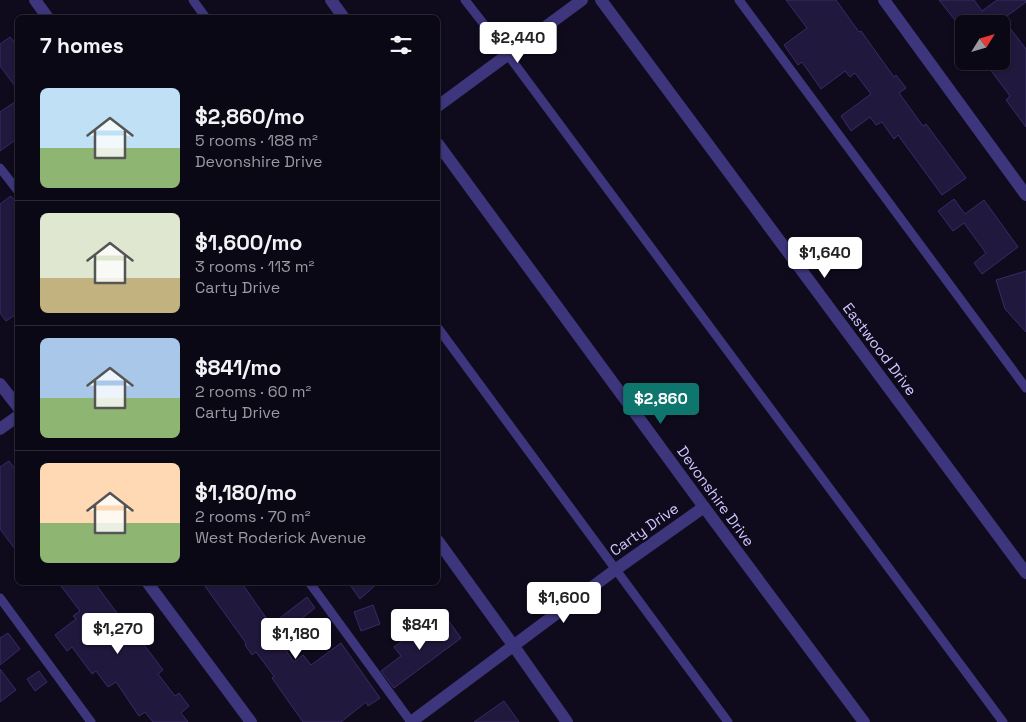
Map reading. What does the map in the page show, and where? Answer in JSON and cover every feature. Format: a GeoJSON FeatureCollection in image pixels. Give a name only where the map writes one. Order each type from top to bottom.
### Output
{"type":"FeatureCollection","features":[{"type":"Feature","properties":{"kind":"street"},"geometry":{"type":"LineString","coordinates":[[35,0],[46,15]]}},
{"type":"Feature","properties":{"kind":"street"},"geometry":{"type":"LineString","coordinates":[[331,0],[342,15]]}},
{"type":"Feature","properties":{"kind":"street"},"geometry":{"type":"LineString","coordinates":[[440,105],[582,0]]}},
{"type":"Feature","properties":{"kind":"street","name":"Eastwood Drive"},"geometry":{"type":"LineString","coordinates":[[601,0],[1026,573]]}},
{"type":"Feature","properties":{"kind":"street"},"geometry":{"type":"LineString","coordinates":[[884,0],[1026,195]]}},
{"type":"Feature","properties":{"kind":"street","name":"Devonshire Drive"},"geometry":{"type":"LineString","coordinates":[[440,147],[864,722]]}},
{"type":"Feature","properties":{"kind":"street"},"geometry":{"type":"LineString","coordinates":[[0,384],[15,403]]}},
{"type":"Feature","properties":{"kind":"street"},"geometry":{"type":"LineString","coordinates":[[0,429],[15,418]]}},
{"type":"Feature","properties":{"kind":"street","name":"Carty Drive"},"geometry":{"type":"LineString","coordinates":[[411,722],[513,644],[704,507]]}},
{"type":"Feature","properties":{"kind":"street"},"geometry":{"type":"LineString","coordinates":[[440,545],[513,644],[567,722]]}},
{"type":"Feature","properties":{"kind":"street"},"geometry":{"type":"LineString","coordinates":[[149,585],[251,722]]}},
{"type":"Feature","properties":{"kind":"lane"},"geometry":{"type":"LineString","coordinates":[[193,0],[204,15]]}},
{"type":"Feature","properties":{"kind":"lane"},"geometry":{"type":"LineString","coordinates":[[465,0],[508,55],[1003,722]]}},
{"type":"Feature","properties":{"kind":"lane"},"geometry":{"type":"LineString","coordinates":[[738,0],[1026,388]]}},
{"type":"Feature","properties":{"kind":"lane"},"geometry":{"type":"LineString","coordinates":[[0,168],[15,187]]}},
{"type":"Feature","properties":{"kind":"lane"},"geometry":{"type":"LineString","coordinates":[[440,331],[728,722]]}},
{"type":"Feature","properties":{"kind":"lane"},"geometry":{"type":"LineString","coordinates":[[310,585],[411,722]]}},
{"type":"Feature","properties":{"kind":"lane"},"geometry":{"type":"LineString","coordinates":[[0,598],[92,722]]}},
{"type":"Feature","properties":{"kind":"building"},"geometry":{"type":"Polygon","coordinates":[[[786,0],[836,0],[894,77],[896,75],[906,88],[899,93],[923,126],[926,124],[966,178],[942,195],[898,135],[894,139],[882,122],[876,125],[870,117],[851,131],[841,116],[871,94],[855,73],[850,77],[845,71],[821,89],[802,62],[798,65],[784,45],[807,28],[786,0]]]}},
{"type":"Feature","properties":{"kind":"building"},"geometry":{"type":"Polygon","coordinates":[[[939,0],[974,0],[982,11],[997,0],[1026,0],[1026,2],[1008,15],[955,15],[955,20],[939,0]]]}},
{"type":"Feature","properties":{"kind":"building"},"geometry":{"type":"Polygon","coordinates":[[[1010,28],[1026,49],[1026,127],[1006,100],[1010,96],[991,70],[1010,70],[1010,28]]]}},
{"type":"Feature","properties":{"kind":"building"},"geometry":{"type":"Polygon","coordinates":[[[10,37],[15,43],[15,86],[0,66],[0,44],[10,37]]]}},
{"type":"Feature","properties":{"kind":"building"},"geometry":{"type":"Polygon","coordinates":[[[15,102],[15,140],[0,151],[0,112],[15,102]]]}},
{"type":"Feature","properties":{"kind":"building"},"geometry":{"type":"Polygon","coordinates":[[[11,196],[15,201],[15,315],[6,321],[0,313],[0,204],[11,196]]]}},
{"type":"Feature","properties":{"kind":"building"},"geometry":{"type":"Polygon","coordinates":[[[954,199],[965,214],[984,200],[1018,247],[982,274],[974,263],[986,253],[964,223],[953,231],[938,211],[954,199]]]}},
{"type":"Feature","properties":{"kind":"building"},"geometry":{"type":"Polygon","coordinates":[[[1026,271],[1026,332],[1005,309],[996,280],[1026,271]]]}},
{"type":"Feature","properties":{"kind":"building"},"geometry":{"type":"Polygon","coordinates":[[[9,461],[15,469],[15,549],[0,529],[0,467],[9,461]]]}},
{"type":"Feature","properties":{"kind":"building"},"geometry":{"type":"Polygon","coordinates":[[[60,585],[96,585],[140,644],[142,642],[163,670],[158,674],[175,696],[179,693],[189,706],[181,713],[188,722],[153,722],[145,712],[139,716],[116,682],[108,687],[96,671],[92,674],[72,647],[67,651],[55,635],[76,619],[73,616],[80,611],[60,585]]]}},
{"type":"Feature","properties":{"kind":"building"},"geometry":{"type":"Polygon","coordinates":[[[204,585],[243,585],[271,625],[307,597],[315,608],[271,643],[279,640],[294,662],[303,655],[311,665],[341,643],[380,698],[368,706],[366,702],[341,722],[303,722],[272,678],[274,676],[256,652],[252,655],[245,645],[246,643],[204,585]]]}},
{"type":"Feature","properties":{"kind":"building"},"geometry":{"type":"Polygon","coordinates":[[[350,585],[376,585],[360,599],[350,585]]]}},
{"type":"Feature","properties":{"kind":"building"},"geometry":{"type":"Polygon","coordinates":[[[373,605],[380,624],[361,631],[354,612],[373,605]]]}},
{"type":"Feature","properties":{"kind":"building"},"geometry":{"type":"Polygon","coordinates":[[[445,616],[461,638],[394,688],[381,671],[401,656],[394,647],[417,630],[420,634],[445,616]]]}},
{"type":"Feature","properties":{"kind":"building"},"geometry":{"type":"Polygon","coordinates":[[[8,633],[20,649],[0,665],[0,638],[8,633]]]}},
{"type":"Feature","properties":{"kind":"building"},"geometry":{"type":"Polygon","coordinates":[[[0,669],[16,690],[0,702],[0,669]]]}},
{"type":"Feature","properties":{"kind":"building"},"geometry":{"type":"Polygon","coordinates":[[[39,671],[47,682],[35,691],[27,679],[39,671]]]}},
{"type":"Feature","properties":{"kind":"building"},"geometry":{"type":"Polygon","coordinates":[[[504,701],[519,722],[474,722],[504,701]]]}}]}
